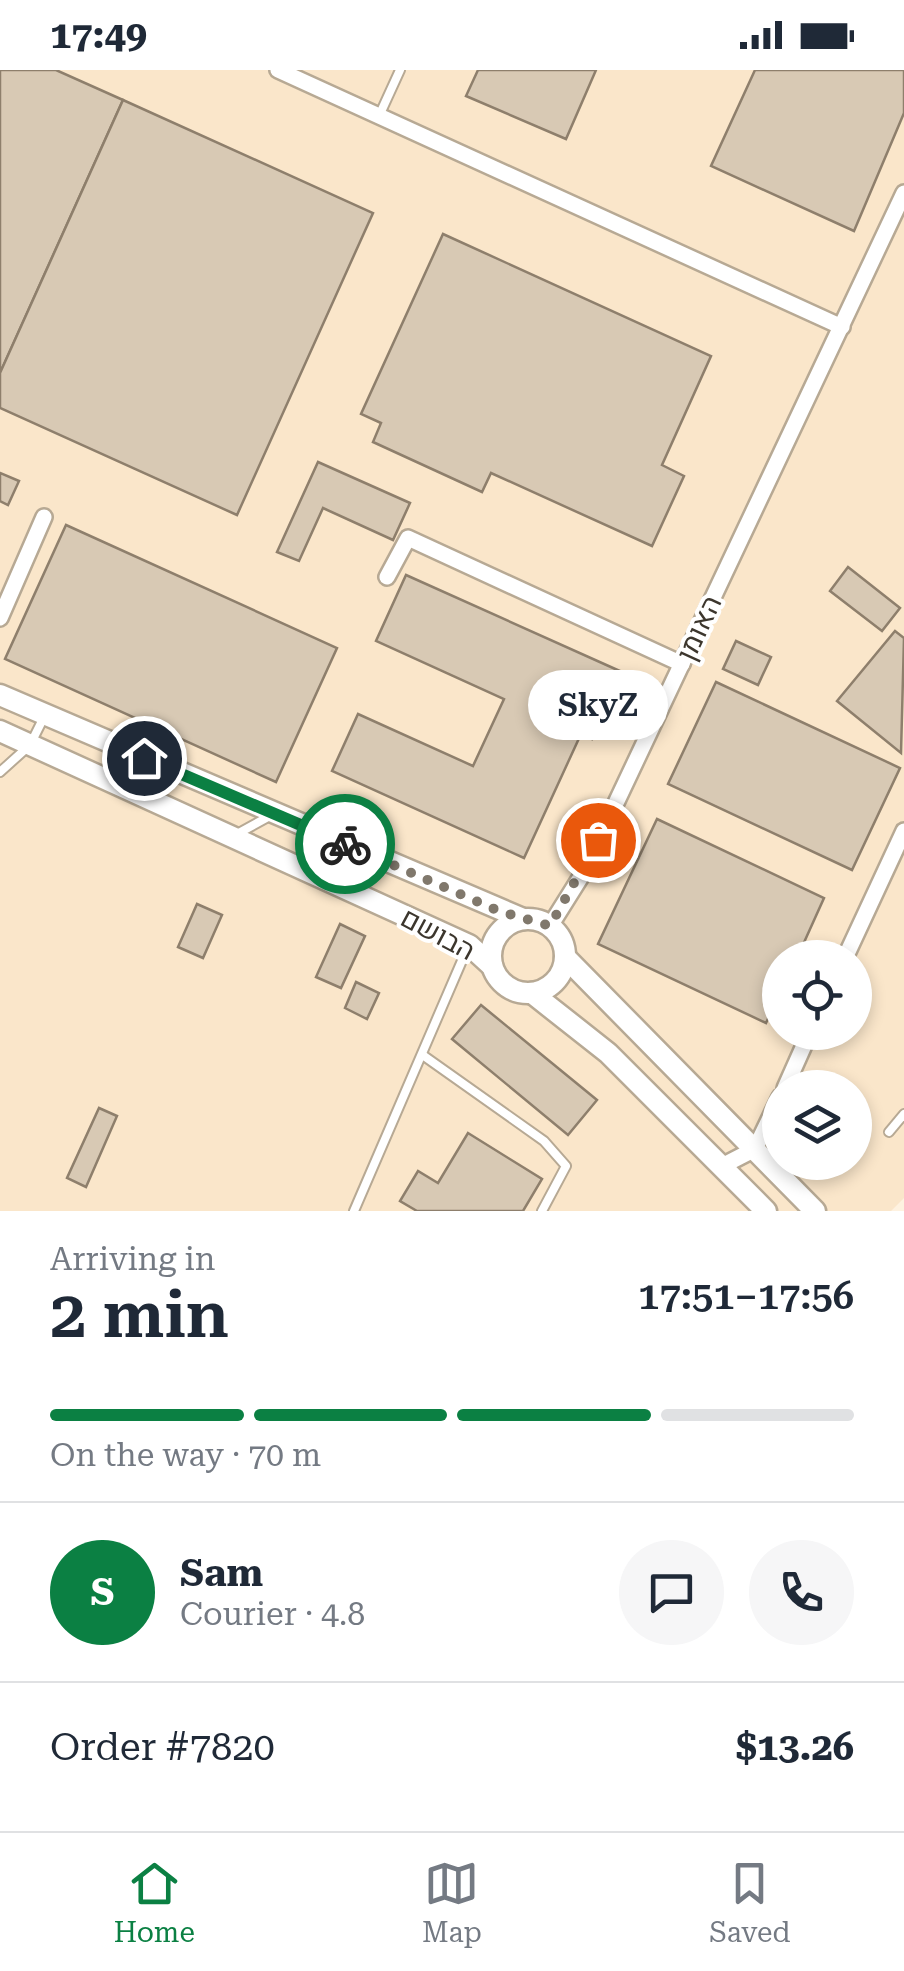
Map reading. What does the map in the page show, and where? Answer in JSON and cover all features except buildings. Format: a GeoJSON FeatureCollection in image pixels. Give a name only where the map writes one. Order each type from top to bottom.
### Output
{"type":"FeatureCollection","features":[{"type":"Feature","properties":{"kind":"street"},"geometry":{"type":"LineString","coordinates":[[278,70],[842,326]]}},
{"type":"Feature","properties":{"kind":"street","name":"האומן"},"geometry":{"type":"LineString","coordinates":[[550,926],[582,875],[904,193]]}},
{"type":"Feature","properties":{"kind":"street"},"geometry":{"type":"LineString","coordinates":[[0,618],[44,517]]}},
{"type":"Feature","properties":{"kind":"street"},"geometry":{"type":"LineString","coordinates":[[387,577],[408,538],[682,664]]}},
{"type":"Feature","properties":{"kind":"street","name":"הבושם"},"geometry":{"type":"LineString","coordinates":[[0,695],[523,919]]}},
{"type":"Feature","properties":{"kind":"street","name":"הבושם"},"geometry":{"type":"LineString","coordinates":[[0,731],[469,945],[492,966]]}},
{"type":"Feature","properties":{"kind":"street"},"geometry":{"type":"LineString","coordinates":[[853,940],[904,831]]}},
{"type":"Feature","properties":{"kind":"street"},"geometry":{"type":"LineString","coordinates":[[766,1211],[608,1052],[532,993],[507,987],[492,966],[491,949],[498,933],[523,919],[550,926],[562,940],[566,957],[815,1211]]}},
{"type":"Feature","properties":{"kind":"street"},"geometry":{"type":"LineString","coordinates":[[532,993],[556,981],[566,957]]}},
{"type":"Feature","properties":{"kind":"street"},"geometry":{"type":"LineString","coordinates":[[722,1166],[755,1149],[762,1135]]}},
{"type":"Feature","properties":{"kind":"lane"},"geometry":{"type":"LineString","coordinates":[[379,116],[400,70]]}},
{"type":"Feature","properties":{"kind":"lane"},"geometry":{"type":"LineString","coordinates":[[0,772],[30,745],[45,714]]}},
{"type":"Feature","properties":{"kind":"lane"},"geometry":{"type":"LineString","coordinates":[[233,838],[258,819],[277,815]]}},
{"type":"Feature","properties":{"kind":"lane"},"geometry":{"type":"LineString","coordinates":[[354,1211],[469,945]]}},
{"type":"Feature","properties":{"kind":"lane"},"geometry":{"type":"LineString","coordinates":[[424,1056],[544,1141],[566,1166],[542,1211]]}},
{"type":"Feature","properties":{"kind":"lane"},"geometry":{"type":"LineString","coordinates":[[889,1132],[904,1114]]}},
{"type":"Feature","properties":{"kind":"shaded area"},"geometry":{"type":"Polygon","coordinates":[[[0,70],[904,70],[904,1198],[891,1211],[0,1211],[0,70]]]}},
{"type":"Feature","properties":{"kind":"way so far"},"geometry":{"type":"LineString","coordinates":[[345,844],[499,911],[550,926],[582,875],[598,840]]}},
{"type":"Feature","properties":{"kind":"place","name":"SkyZ"},"geometry":{"type":"Point","coordinates":[598,840]}},
{"type":"Feature","properties":{"kind":"route"},"geometry":{"type":"LineString","coordinates":[[144,758],[345,844]]}}]}
